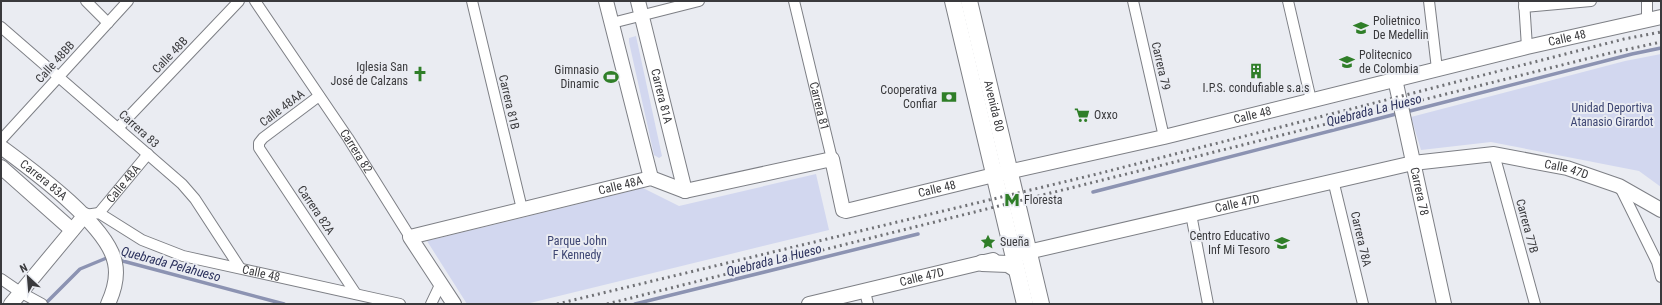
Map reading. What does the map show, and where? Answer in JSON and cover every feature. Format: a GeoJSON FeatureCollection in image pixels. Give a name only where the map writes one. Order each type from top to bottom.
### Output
{"type":"FeatureCollection","features":[{"type":"Feature","properties":{"kind":"main road","name":"Avenida 80"},"geometry":{"type":"LineString","coordinates":[[953,1],[1002,174],[1029,252],[1041,304]]}},
{"type":"Feature","properties":{"kind":"main road","name":"Avenida 80"},"geometry":{"type":"LineString","coordinates":[[969,1],[1002,174],[1015,262],[1025,304]]}},
{"type":"Feature","properties":{"kind":"main road"},"geometry":{"type":"LineString","coordinates":[[982,263],[1008,264],[1015,262]]}},
{"type":"Feature","properties":{"kind":"street"},"geometry":{"type":"LineString","coordinates":[[86,1],[108,23]]}},
{"type":"Feature","properties":{"kind":"street","name":"Calle 48BB"},"geometry":{"type":"LineString","coordinates":[[1,140],[128,1]]}},
{"type":"Feature","properties":{"kind":"street","name":"Calle 48B"},"geometry":{"type":"LineString","coordinates":[[119,127],[239,1]]}},
{"type":"Feature","properties":{"kind":"street","name":"Carrera 82"},"geometry":{"type":"LineString","coordinates":[[255,1],[348,138],[454,304]]}},
{"type":"Feature","properties":{"kind":"street","name":"Carrera 81B"},"geometry":{"type":"LineString","coordinates":[[472,1],[522,209]]}},
{"type":"Feature","properties":{"kind":"street"},"geometry":{"type":"LineString","coordinates":[[606,1],[650,178]]}},
{"type":"Feature","properties":{"kind":"street","name":"Carrera 81A"},"geometry":{"type":"LineString","coordinates":[[638,1],[685,191]]}},
{"type":"Feature","properties":{"kind":"street"},"geometry":{"type":"LineString","coordinates":[[612,23],[699,1]]}},
{"type":"Feature","properties":{"kind":"street","name":"Carrera 81"},"geometry":{"type":"LineString","coordinates":[[794,1],[844,211]]}},
{"type":"Feature","properties":{"kind":"street","name":"Carrera 79"},"geometry":{"type":"LineString","coordinates":[[1133,1],[1164,138]]}},
{"type":"Feature","properties":{"kind":"street"},"geometry":{"type":"LineString","coordinates":[[1288,1],[1311,100]]}},
{"type":"Feature","properties":{"kind":"street"},"geometry":{"type":"LineString","coordinates":[[1429,1],[1437,69]]}},
{"type":"Feature","properties":{"kind":"street"},"geometry":{"type":"LineString","coordinates":[[1527,47],[1524,4],[1591,1]]}},
{"type":"Feature","properties":{"kind":"street"},"geometry":{"type":"LineString","coordinates":[[1647,1],[1647,20]]}},
{"type":"Feature","properties":{"kind":"street","name":"Calle 48"},"geometry":{"type":"LineString","coordinates":[[844,211],[1164,138],[1395,79],[1527,47],[1661,17]]}},
{"type":"Feature","properties":{"kind":"street","name":"Carrera 83"},"geometry":{"type":"LineString","coordinates":[[1,26],[59,78],[119,127],[188,190],[240,268]]}},
{"type":"Feature","properties":{"kind":"street","name":"Carrera 78"},"geometry":{"type":"LineString","coordinates":[[1395,79],[1444,304]]}},
{"type":"Feature","properties":{"kind":"street","name":"Calle 48AA"},"geometry":{"type":"LineString","coordinates":[[261,141],[319,96]]}},
{"type":"Feature","properties":{"kind":"street","name":"Carrera 82A"},"geometry":{"type":"LineString","coordinates":[[261,141],[258,145],[260,151],[356,294]]}},
{"type":"Feature","properties":{"kind":"street","name":"Carrera 83A"},"geometry":{"type":"LineString","coordinates":[[1,147],[85,215],[98,229],[114,257],[115,282],[108,304]]}},
{"type":"Feature","properties":{"kind":"street","name":"Calle 48A"},"geometry":{"type":"LineString","coordinates":[[99,213],[148,154]]}},
{"type":"Feature","properties":{"kind":"street","name":"Calle 47D"},"geometry":{"type":"LineString","coordinates":[[1015,262],[1029,252],[1333,180],[1413,163],[1494,154],[1567,168],[1620,186],[1661,210]]}},
{"type":"Feature","properties":{"kind":"street","name":"Carrera 77B"},"geometry":{"type":"LineString","coordinates":[[1494,154],[1535,304]]}},
{"type":"Feature","properties":{"kind":"street"},"geometry":{"type":"LineString","coordinates":[[685,191],[832,159]]}},
{"type":"Feature","properties":{"kind":"street","name":"Carrera 83A"},"geometry":{"type":"LineString","coordinates":[[1,167],[72,230]]}},
{"type":"Feature","properties":{"kind":"street","name":"Calle 48A"},"geometry":{"type":"LineString","coordinates":[[410,237],[650,178],[685,191]]}},
{"type":"Feature","properties":{"kind":"street","name":"Carrera 78A"},"geometry":{"type":"LineString","coordinates":[[1333,180],[1363,304]]}},
{"type":"Feature","properties":{"kind":"street"},"geometry":{"type":"LineString","coordinates":[[1620,186],[1659,260],[1661,277]]}},
{"type":"Feature","properties":{"kind":"street"},"geometry":{"type":"LineString","coordinates":[[11,304],[25,295],[72,230],[85,215],[99,213]]}},
{"type":"Feature","properties":{"kind":"street","name":"Calle 48"},"geometry":{"type":"LineString","coordinates":[[99,213],[142,240],[190,258],[400,304]]}},
{"type":"Feature","properties":{"kind":"street"},"geometry":{"type":"LineString","coordinates":[[1191,214],[1208,304]]}},
{"type":"Feature","properties":{"kind":"street","name":"Calle 47D"},"geometry":{"type":"LineString","coordinates":[[809,304],[866,298],[982,263]]}},
{"type":"Feature","properties":{"kind":"street"},"geometry":{"type":"LineString","coordinates":[[1,279],[42,304]]}},
{"type":"Feature","properties":{"kind":"street"},"geometry":{"type":"LineString","coordinates":[[431,304],[441,283]]}},
{"type":"Feature","properties":{"kind":"green space"},"geometry":{"type":"Polygon","coordinates":[[[636,36],[662,156],[659,158],[654,155],[629,42],[629,38],[636,36]]]}},
{"type":"Feature","properties":{"kind":"green space","name":"Unidad Deportiva Atanasio Girardot"},"geometry":{"type":"Polygon","coordinates":[[[1661,54],[1661,187],[1639,171],[1491,142],[1421,150],[1411,117],[1625,61],[1661,54]]]}},
{"type":"Feature","properties":{"kind":"green space","name":"Parque John F Kennedy"},"geometry":{"type":"Polygon","coordinates":[[[816,174],[829,230],[526,304],[467,304],[427,241],[643,188],[679,206],[816,174]]]}},
{"type":"Feature","properties":{"kind":"waterway","name":"Quebrada La Hueso"},"geometry":{"type":"LineString","coordinates":[[1406,112],[1632,54],[1661,48]]}},
{"type":"Feature","properties":{"kind":"waterway","name":"Quebrada La Hueso"},"geometry":{"type":"LineString","coordinates":[[1093,192],[1400,113]]}},
{"type":"Feature","properties":{"kind":"waterway","name":"Quebrada La Hueso"},"geometry":{"type":"LineString","coordinates":[[635,304],[918,234]]}},
{"type":"Feature","properties":{"kind":"waterway","name":"Quebrada Pelahueso"},"geometry":{"type":"LineString","coordinates":[[45,304],[80,269],[109,257]]}},
{"type":"Feature","properties":{"kind":"waterway","name":"Quebrada Pelahueso"},"geometry":{"type":"LineString","coordinates":[[119,260],[284,304]]}},
{"type":"Feature","properties":{"kind":"railway"},"geometry":{"type":"LineString","coordinates":[[557,304],[1097,174],[1624,39],[1661,32]]}},
{"type":"Feature","properties":{"kind":"railway"},"geometry":{"type":"LineString","coordinates":[[607,304],[1606,54],[1661,42]]}},
{"type":"Feature","properties":{"kind":"place","name":"Polietnico De Medellin"},"geometry":{"type":"Point","coordinates":[1361,28]}},
{"type":"Feature","properties":{"kind":"place","name":"Politecnico de Colombia"},"geometry":{"type":"Point","coordinates":[1347,62]}},
{"type":"Feature","properties":{"kind":"place","name":"I.P.S. condufiable s.a.s"},"geometry":{"type":"Point","coordinates":[1256,71]}},
{"type":"Feature","properties":{"kind":"place","name":"Iglesia San José de Calzans"},"geometry":{"type":"Point","coordinates":[420,74]}},
{"type":"Feature","properties":{"kind":"place","name":"Gimnasio Dinamic"},"geometry":{"type":"Point","coordinates":[611,77]}},
{"type":"Feature","properties":{"kind":"place","name":"Cooperativa Confiar"},"geometry":{"type":"Point","coordinates":[949,97]}},
{"type":"Feature","properties":{"kind":"place","name":"Oxxo"},"geometry":{"type":"Point","coordinates":[1082,115]}},
{"type":"Feature","properties":{"kind":"place","name":"Floresta"},"geometry":{"type":"Point","coordinates":[1012,200]}},
{"type":"Feature","properties":{"kind":"place","name":"Sueña"},"geometry":{"type":"Point","coordinates":[988,242]}},
{"type":"Feature","properties":{"kind":"place","name":"Centro Educativo Inf Mi Tesoro"},"geometry":{"type":"Point","coordinates":[1282,243]}}]}
